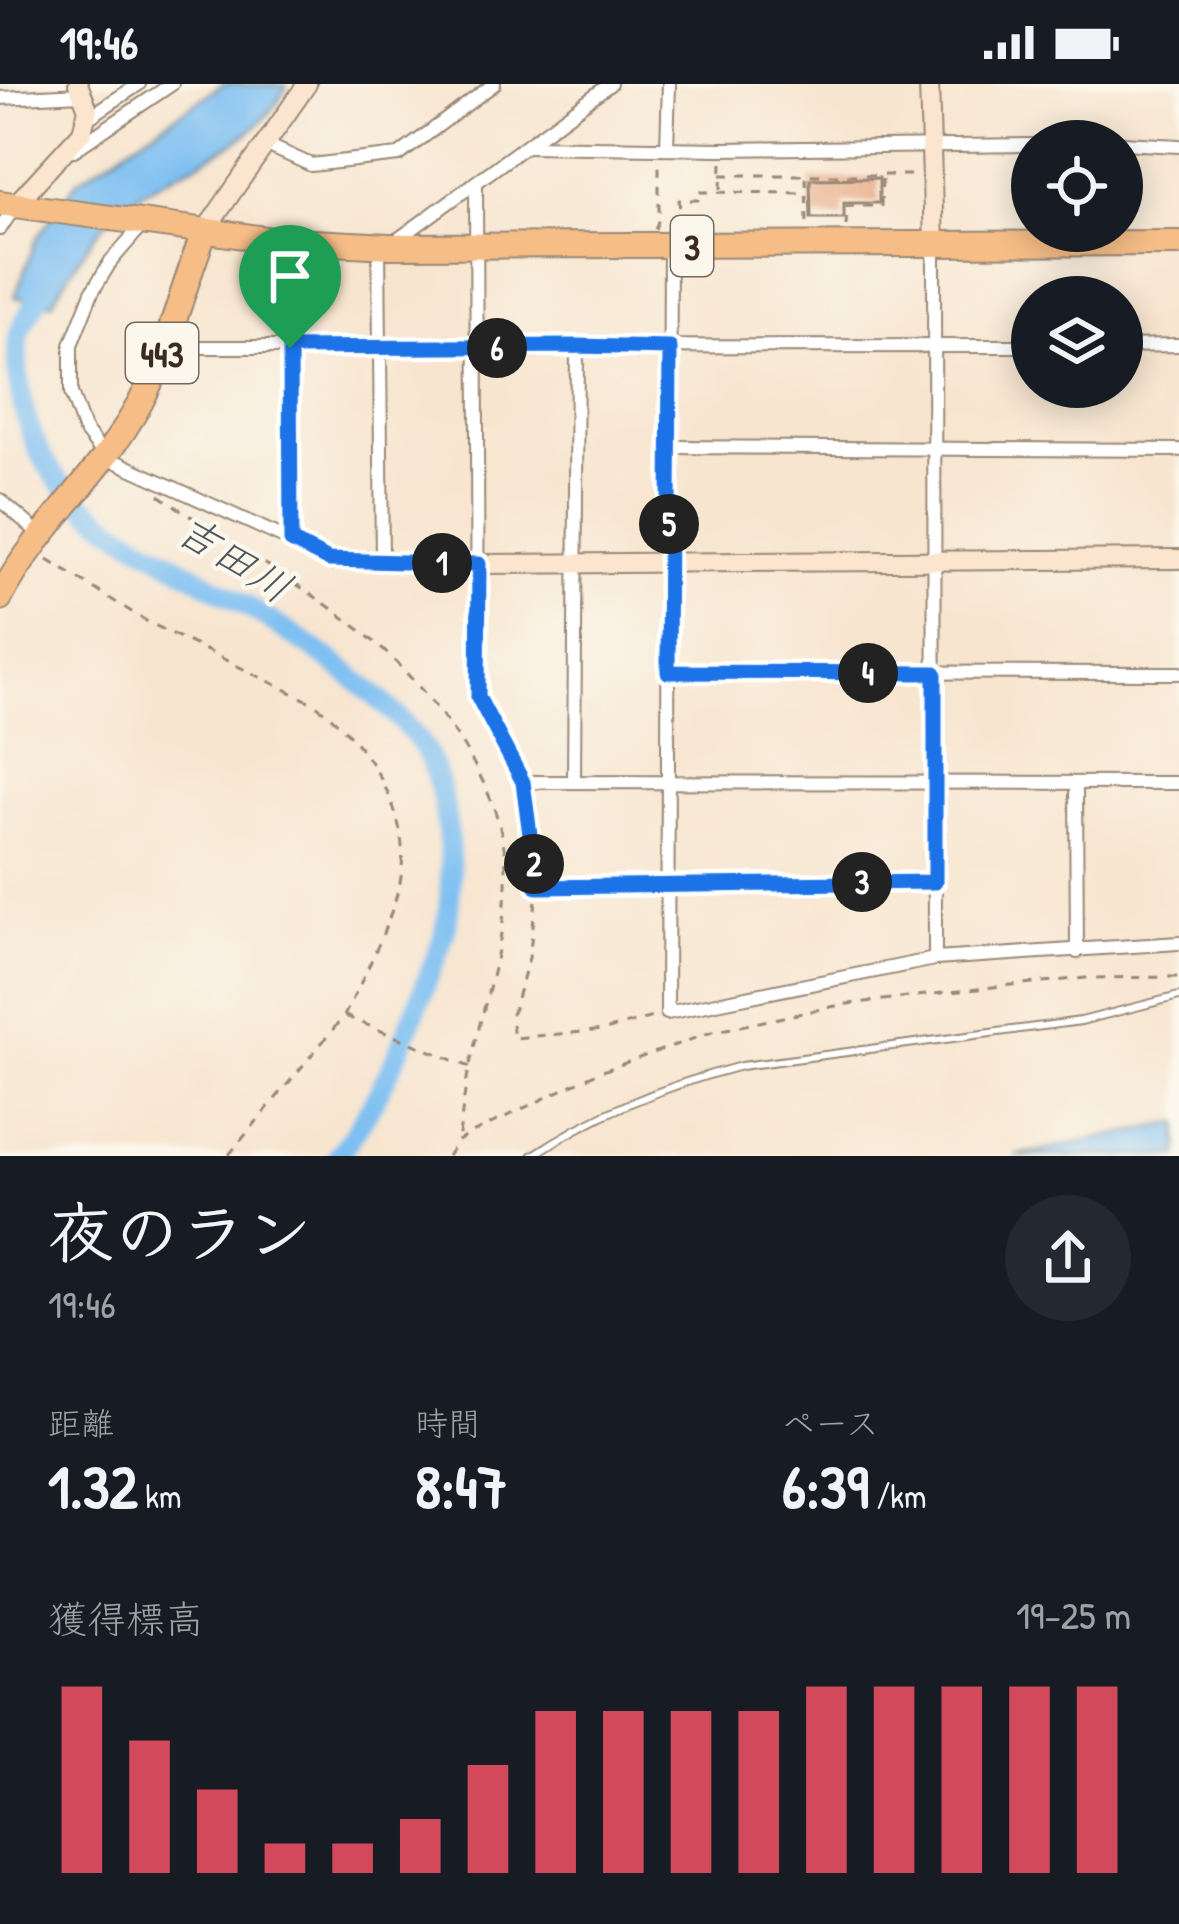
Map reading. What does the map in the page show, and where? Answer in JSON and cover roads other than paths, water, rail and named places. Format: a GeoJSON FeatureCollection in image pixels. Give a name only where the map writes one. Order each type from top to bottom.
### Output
{"type":"FeatureCollection","features":[{"type":"Feature","properties":{"kind":"highway","name":"3"},"geometry":{"type":"LineString","coordinates":[[8,204],[205,231],[384,245],[674,237],[934,244],[1011,241]]}},
{"type":"Feature","properties":{"kind":"highway","name":"443"},"geometry":{"type":"LineString","coordinates":[[0,598],[36,543],[103,462],[140,403],[205,231]]}},
{"type":"Feature","properties":{"kind":"highway","name":"3"},"geometry":{"type":"LineString","coordinates":[[1143,240],[1179,243]]}},
{"type":"Feature","properties":{"kind":"street"},"geometry":{"type":"LineString","coordinates":[[0,229],[8,204],[64,152],[88,118],[139,84]]}},
{"type":"Feature","properties":{"kind":"street"},"geometry":{"type":"LineString","coordinates":[[64,152],[74,150],[172,84]]}},
{"type":"Feature","properties":{"kind":"street"},"geometry":{"type":"LineString","coordinates":[[205,231],[308,84]]}},
{"type":"Feature","properties":{"kind":"street"},"geometry":{"type":"LineString","coordinates":[[267,146],[310,165],[399,155],[494,84]]}},
{"type":"Feature","properties":{"kind":"street"},"geometry":{"type":"LineString","coordinates":[[382,561],[384,245],[610,84]]}},
{"type":"Feature","properties":{"kind":"street"},"geometry":{"type":"LineString","coordinates":[[663,153],[669,84]]}},
{"type":"Feature","properties":{"kind":"street"},"geometry":{"type":"LineString","coordinates":[[929,84],[935,346],[935,959]]}},
{"type":"Feature","properties":{"kind":"street"},"geometry":{"type":"LineString","coordinates":[[0,98],[80,89],[88,118]]}},
{"type":"Feature","properties":{"kind":"street"},"geometry":{"type":"LineString","coordinates":[[1143,144],[1179,146]]}},
{"type":"Feature","properties":{"kind":"street"},"geometry":{"type":"LineString","coordinates":[[527,146],[663,153],[1011,146]]}},
{"type":"Feature","properties":{"kind":"street"},"geometry":{"type":"LineString","coordinates":[[476,183],[478,697],[523,782],[537,887],[935,882]]}},
{"type":"Feature","properties":{"kind":"street"},"geometry":{"type":"LineString","coordinates":[[145,223],[92,292],[71,345],[71,393],[84,429],[103,462],[329,560],[479,564],[1179,559]]}},
{"type":"Feature","properties":{"kind":"street"},"geometry":{"type":"LineString","coordinates":[[674,237],[667,1013],[935,959],[1179,944]]}},
{"type":"Feature","properties":{"kind":"street"},"geometry":{"type":"LineString","coordinates":[[291,240],[291,541]]}},
{"type":"Feature","properties":{"kind":"street"},"geometry":{"type":"LineString","coordinates":[[1143,346],[1179,345]]}},
{"type":"Feature","properties":{"kind":"street"},"geometry":{"type":"LineString","coordinates":[[574,782],[577,346]]}},
{"type":"Feature","properties":{"kind":"street"},"geometry":{"type":"LineString","coordinates":[[165,347],[1011,346]]}},
{"type":"Feature","properties":{"kind":"street"},"geometry":{"type":"LineString","coordinates":[[669,447],[1179,450]]}},
{"type":"Feature","properties":{"kind":"street"},"geometry":{"type":"LineString","coordinates":[[0,500],[36,543]]}},
{"type":"Feature","properties":{"kind":"street"},"geometry":{"type":"LineString","coordinates":[[668,672],[1179,674]]}},
{"type":"Feature","properties":{"kind":"street"},"geometry":{"type":"LineString","coordinates":[[523,782],[1179,783]]}},
{"type":"Feature","properties":{"kind":"street"},"geometry":{"type":"LineString","coordinates":[[1076,783],[1077,952]]}},
{"type":"Feature","properties":{"kind":"lane"},"geometry":{"type":"LineString","coordinates":[[532,1156],[573,1128],[631,1102],[725,1070],[1081,1021],[1179,996]]}},
{"type":"Feature","properties":{"kind":"water"},"geometry":{"type":"Polygon","coordinates":[[[224,84],[287,86],[259,123],[241,137],[139,194],[112,216],[52,303],[15,297],[36,240],[77,181],[224,84]]]}},
{"type":"Feature","properties":{"kind":"water"},"geometry":{"type":"Polygon","coordinates":[[[1179,1122],[1179,1156],[1015,1156],[1179,1122]]]}},
{"type":"Feature","properties":{"kind":"waterway","name":"吉田川"},"geometry":{"type":"LineString","coordinates":[[50,276],[20,332],[18,364],[29,429],[59,481],[128,537],[276,624],[370,691],[418,740],[437,778],[450,857],[445,932],[390,1070],[338,1156]]}}]}
